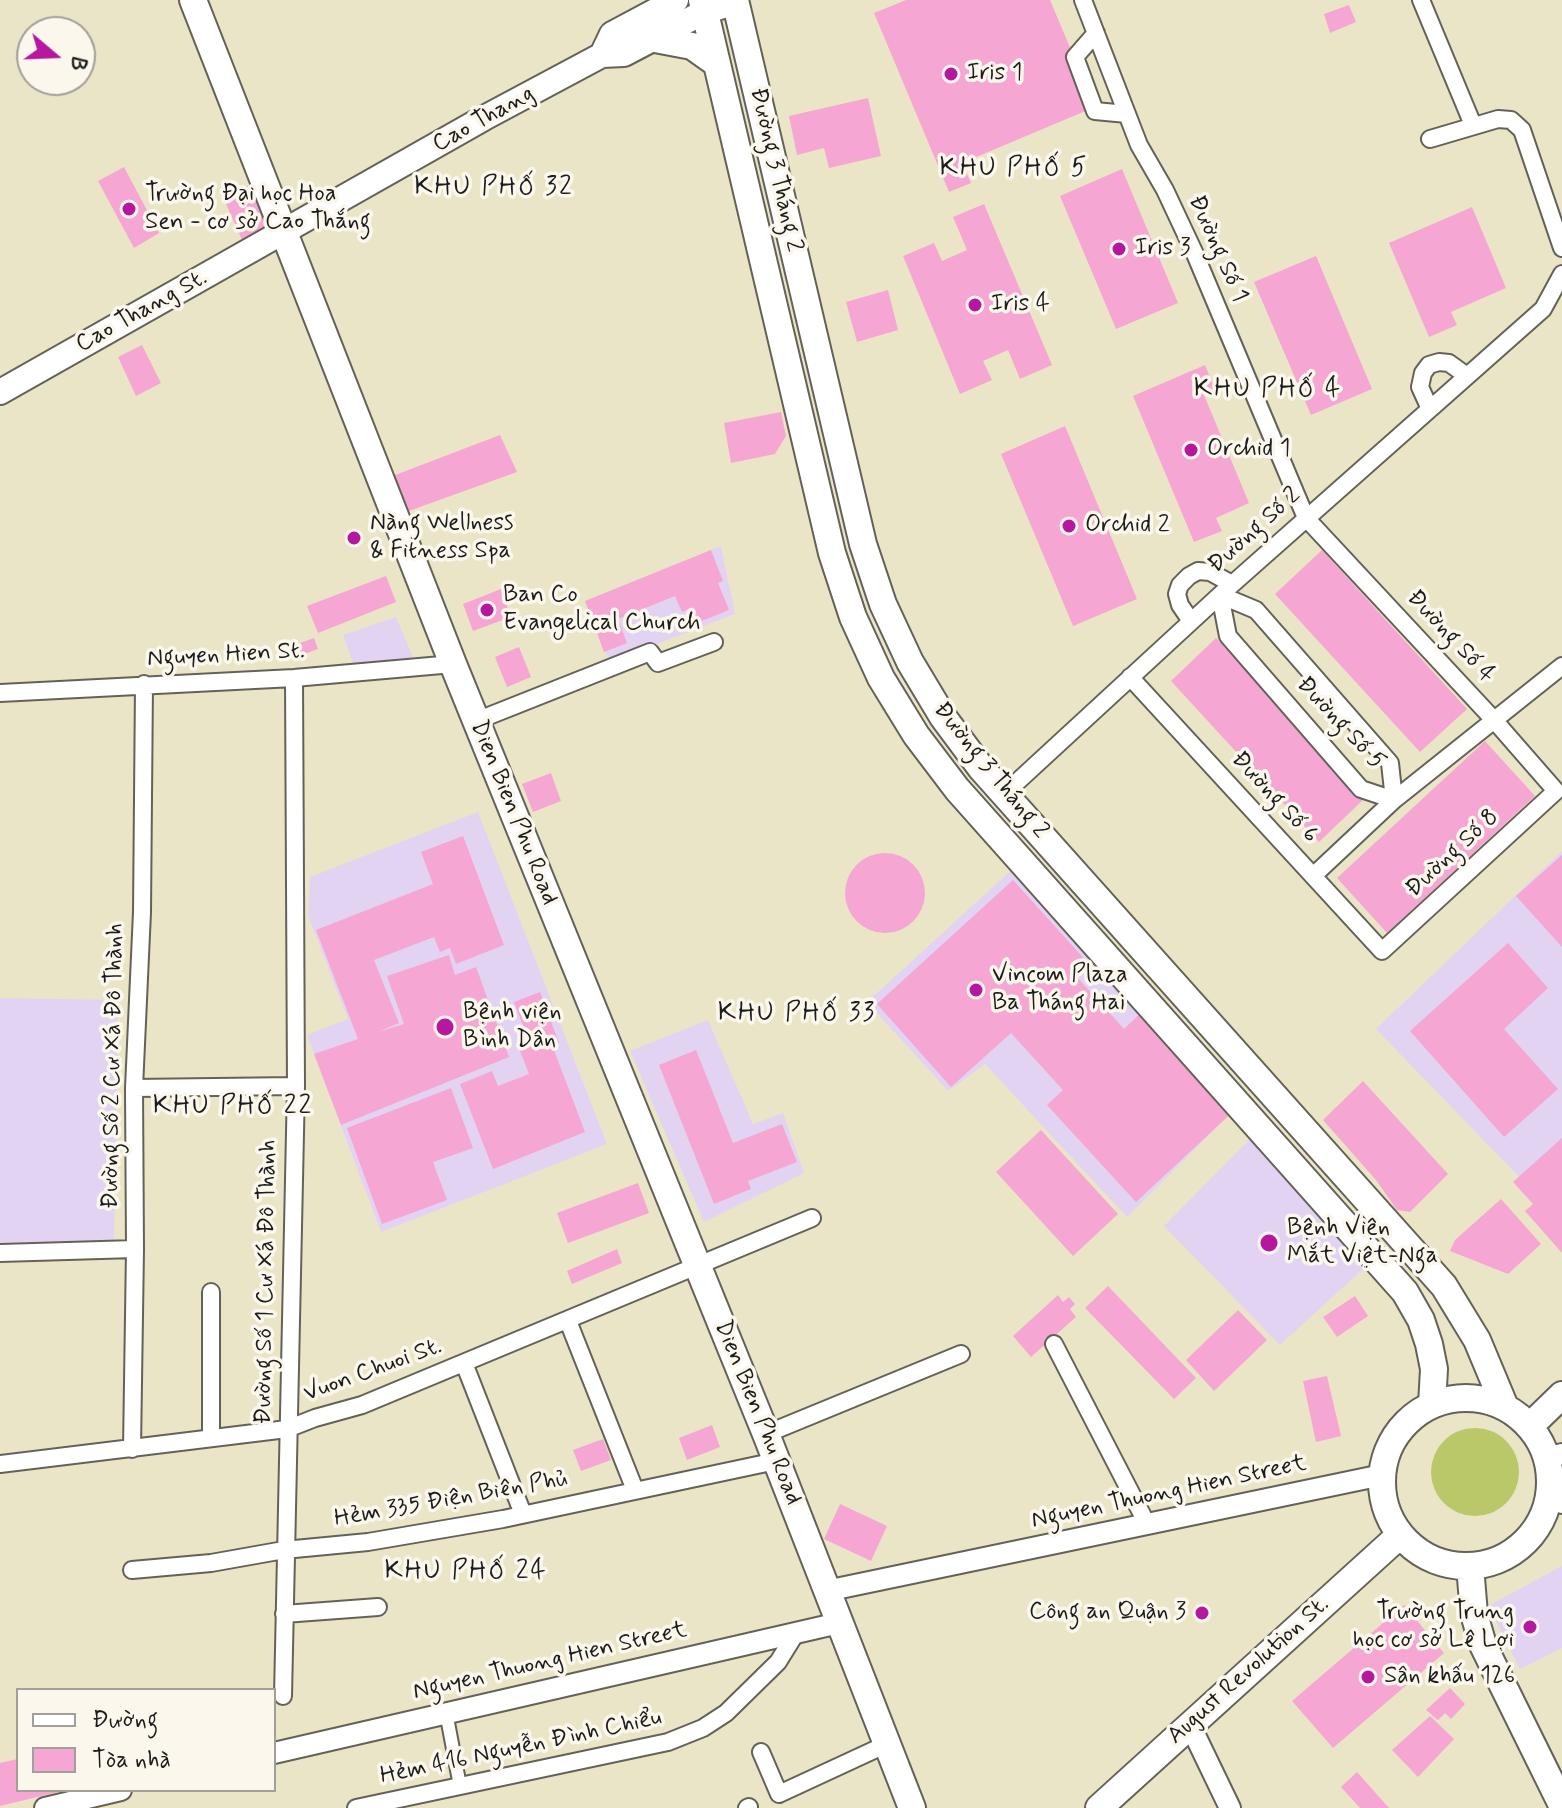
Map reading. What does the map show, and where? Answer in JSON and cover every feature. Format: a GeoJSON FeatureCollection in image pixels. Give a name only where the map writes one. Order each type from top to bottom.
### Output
{"type":"FeatureCollection","features":[{"type":"Feature","properties":{"kind":"main road","name":"Dien Bien Phu Road"},"geometry":{"type":"LineString","coordinates":[[193,0],[453,664],[699,1267],[887,1744]]}},
{"type":"Feature","properties":{"kind":"main road","name":"Cao Thang"},"geometry":{"type":"LineString","coordinates":[[602,55],[612,34],[676,0]]}},
{"type":"Feature","properties":{"kind":"main road","name":"Cao Thang"},"geometry":{"type":"LineString","coordinates":[[283,232],[602,55],[624,54],[655,39],[703,6],[741,1]]}},
{"type":"Feature","properties":{"kind":"main road","name":"Đường 3 Tháng 2"},"geometry":{"type":"LineString","coordinates":[[741,1],[859,529],[872,575],[896,634],[926,690],[961,743],[1004,794],[1444,1286],[1477,1340],[1505,1407]]}},
{"type":"Feature","properties":{"kind":"main road","name":"Đường 3 Tháng 2"},"geometry":{"type":"LineString","coordinates":[[703,6],[832,553],[853,617],[881,678],[916,735],[957,789],[1405,1292],[1421,1320],[1429,1344],[1434,1369],[1432,1405]]}},
{"type":"Feature","properties":{"kind":"main road"},"geometry":{"type":"LineString","coordinates":[[655,39],[692,46],[716,63]]}},
{"type":"Feature","properties":{"kind":"main road","name":"Cao Thang St."},"geometry":{"type":"LineString","coordinates":[[0,392],[283,232]]}},
{"type":"Feature","properties":{"kind":"main road"},"geometry":{"type":"LineString","coordinates":[[1530,1426],[1562,1395]]}},
{"type":"Feature","properties":{"kind":"main road"},"geometry":{"type":"LineString","coordinates":[[1456,1398],[1481,1399],[1505,1407],[1530,1426],[1554,1456],[1556,1497],[1523,1544],[1489,1563],[1470,1566],[1436,1561],[1422,1554],[1400,1535],[1385,1506],[1382,1475],[1387,1453],[1398,1433],[1413,1416],[1432,1405],[1456,1398]]}},
{"type":"Feature","properties":{"kind":"main road","name":"August Revolution St."},"geometry":{"type":"LineString","coordinates":[[1099,1808],[1400,1535]]}},
{"type":"Feature","properties":{"kind":"main road"},"geometry":{"type":"LineString","coordinates":[[1470,1566],[1474,1614],[1483,1645],[1562,1805]]}},
{"type":"Feature","properties":{"kind":"main road"},"geometry":{"type":"LineString","coordinates":[[887,1744],[912,1808]]}},
{"type":"Feature","properties":{"kind":"street","name":"Đường Số 1"},"geometry":{"type":"LineString","coordinates":[[1083,0],[1139,145],[1165,190],[1195,254],[1306,518]]}},
{"type":"Feature","properties":{"kind":"street"},"geometry":{"type":"LineString","coordinates":[[1421,0],[1473,125]]}},
{"type":"Feature","properties":{"kind":"street"},"geometry":{"type":"LineString","coordinates":[[1096,33],[1075,57],[1095,111],[1127,114]]}},
{"type":"Feature","properties":{"kind":"street"},"geometry":{"type":"LineString","coordinates":[[1430,139],[1498,119],[1511,120],[1522,130],[1562,248]]}},
{"type":"Feature","properties":{"kind":"street","name":"Đường Số 2"},"geometry":{"type":"LineString","coordinates":[[1004,794],[1226,589],[1543,309],[1562,274]]}},
{"type":"Feature","properties":{"kind":"street"},"geometry":{"type":"LineString","coordinates":[[1543,309],[1562,309]]}},
{"type":"Feature","properties":{"kind":"street"},"geometry":{"type":"LineString","coordinates":[[1430,409],[1420,387],[1423,373],[1429,365],[1449,363],[1467,376]]}},
{"type":"Feature","properties":{"kind":"street","name":"Đường Số 4"},"geometry":{"type":"LineString","coordinates":[[1306,518],[1556,791]]}},
{"type":"Feature","properties":{"kind":"street"},"geometry":{"type":"LineString","coordinates":[[1191,621],[1180,605],[1177,594],[1180,585],[1189,576],[1198,571],[1210,572],[1226,589]]}},
{"type":"Feature","properties":{"kind":"street","name":"Đường Số 5"},"geometry":{"type":"LineString","coordinates":[[1226,589],[1256,610],[1390,763],[1394,800],[1361,789],[1228,636],[1226,589]]}},
{"type":"Feature","properties":{"kind":"street"},"geometry":{"type":"LineString","coordinates":[[476,721],[650,652],[658,663],[714,642]]}},
{"type":"Feature","properties":{"kind":"street","name":"Nguyen Hien St."},"geometry":{"type":"LineString","coordinates":[[0,693],[294,678],[453,664]]}},
{"type":"Feature","properties":{"kind":"street"},"geometry":{"type":"LineString","coordinates":[[1313,876],[1394,800],[1562,666]]}},
{"type":"Feature","properties":{"kind":"street","name":"Đường Số 6"},"geometry":{"type":"LineString","coordinates":[[1130,677],[1382,951]]}},
{"type":"Feature","properties":{"kind":"street","name":"Ðường Số 1 Cư Xá Đô Thành"},"geometry":{"type":"LineString","coordinates":[[283,1696],[296,1086],[294,678]]}},
{"type":"Feature","properties":{"kind":"street","name":"Ðường Số 2 Cư Xá Đô Thành"},"geometry":{"type":"LineString","coordinates":[[132,1449],[134,1088],[142,912],[144,684]]}},
{"type":"Feature","properties":{"kind":"street","name":"Đường Số 8"},"geometry":{"type":"LineString","coordinates":[[1382,951],[1556,791]]}},
{"type":"Feature","properties":{"kind":"street"},"geometry":{"type":"LineString","coordinates":[[134,1088],[296,1086]]}},
{"type":"Feature","properties":{"kind":"street","name":"Vuon Chuoi St."},"geometry":{"type":"LineString","coordinates":[[0,1464],[287,1429],[362,1405],[812,1218]]}},
{"type":"Feature","properties":{"kind":"street"},"geometry":{"type":"LineString","coordinates":[[0,1253],[135,1249]]}},
{"type":"Feature","properties":{"kind":"street"},"geometry":{"type":"LineString","coordinates":[[211,1292],[211,1438]]}},
{"type":"Feature","properties":{"kind":"street"},"geometry":{"type":"LineString","coordinates":[[568,1321],[635,1490]]}},
{"type":"Feature","properties":{"kind":"street"},"geometry":{"type":"LineString","coordinates":[[1054,1344],[1147,1524]]}},
{"type":"Feature","properties":{"kind":"street"},"geometry":{"type":"LineString","coordinates":[[766,1434],[961,1354]]}},
{"type":"Feature","properties":{"kind":"street"},"geometry":{"type":"LineString","coordinates":[[464,1363],[523,1514]]}},
{"type":"Feature","properties":{"kind":"street","name":"Hẻm 335 Điện Biên Phủ"},"geometry":{"type":"LineString","coordinates":[[132,1570],[368,1542],[523,1514],[776,1461]]}},
{"type":"Feature","properties":{"kind":"street","name":"Nguyen Thuong Hien Street"},"geometry":{"type":"LineString","coordinates":[[826,1591],[1382,1475]]}},
{"type":"Feature","properties":{"kind":"street"},"geometry":{"type":"LineString","coordinates":[[284,1614],[378,1607]]}},
{"type":"Feature","properties":{"kind":"street","name":"Nguyen Thuong Hien Street"},"geometry":{"type":"LineString","coordinates":[[276,1753],[839,1623]]}},
{"type":"Feature","properties":{"kind":"street","name":"Hẻm 416 Nguyễn Ðình Chiểu"},"geometry":{"type":"LineString","coordinates":[[356,1808],[668,1742],[703,1728],[726,1713],[778,1662],[796,1633]]}},
{"type":"Feature","properties":{"kind":"street"},"geometry":{"type":"LineString","coordinates":[[446,1712],[460,1786]]}},
{"type":"Feature","properties":{"kind":"street"},"geometry":{"type":"LineString","coordinates":[[1190,1725],[1230,1808]]}},
{"type":"Feature","properties":{"kind":"street"},"geometry":{"type":"LineString","coordinates":[[761,1752],[779,1794],[887,1744]]}},
{"type":"Feature","properties":{"kind":"street"},"geometry":{"type":"LineString","coordinates":[[45,1808],[113,1792]]}},
{"type":"Feature","properties":{"kind":"shaded area"},"geometry":{"type":"Polygon","coordinates":[[[721,546],[735,614],[610,662],[585,601],[721,546]]]}},
{"type":"Feature","properties":{"kind":"shaded area"},"geometry":{"type":"Polygon","coordinates":[[[396,617],[414,660],[356,671],[343,635],[396,617]]]}},
{"type":"Feature","properties":{"kind":"shaded area","name":"Bệnh viện Bình Dân"},"geometry":{"type":"Polygon","coordinates":[[[478,812],[607,1144],[381,1232],[307,1035],[348,1019],[308,916],[310,877],[478,812]]]}},
{"type":"Feature","properties":{"kind":"shaded area"},"geometry":{"type":"Polygon","coordinates":[[[1562,851],[1562,1143],[1523,1181],[1376,1029],[1562,851]]]}},
{"type":"Feature","properties":{"kind":"shaded area"},"geometry":{"type":"Polygon","coordinates":[[[1017,865],[1237,1107],[1127,1217],[985,1064],[948,1091],[867,1002],[1017,865]]]}},
{"type":"Feature","properties":{"kind":"shaded area"},"geometry":{"type":"Polygon","coordinates":[[[0,998],[118,1000],[114,1244],[0,1243],[0,998]]]}},
{"type":"Feature","properties":{"kind":"shaded area"},"geometry":{"type":"Polygon","coordinates":[[[708,1020],[753,1124],[783,1113],[804,1173],[704,1222],[630,1051],[708,1020]]]}},
{"type":"Feature","properties":{"kind":"shaded area","name":"Bệnh Viện Mắt Việt-Nga"},"geometry":{"type":"Polygon","coordinates":[[[1259,1130],[1373,1260],[1280,1345],[1164,1226],[1259,1130]]]}},
{"type":"Feature","properties":{"kind":"shaded area","name":"Trường Trung học cơ sở Lê Lợi"},"geometry":{"type":"Polygon","coordinates":[[[1562,1566],[1562,1648],[1520,1669],[1488,1606],[1562,1566]]]}},
{"type":"Feature","properties":{"kind":"green space"},"geometry":{"type":"Polygon","coordinates":[[[1475,1428],[1492,1431],[1506,1441],[1516,1455],[1519,1472],[1516,1489],[1506,1503],[1492,1513],[1475,1516],[1458,1513],[1444,1503],[1434,1489],[1431,1472],[1434,1455],[1444,1441],[1458,1431],[1475,1428]]]}},
{"type":"Feature","properties":{"kind":"building","name":"Iris 1"},"geometry":{"type":"Polygon","coordinates":[[[906,0],[1050,0],[1095,107],[962,163],[971,183],[949,192],[874,13],[906,0]]]}},
{"type":"Feature","properties":{"kind":"building"},"geometry":{"type":"Polygon","coordinates":[[[1349,5],[1356,22],[1330,33],[1324,14],[1349,5]]]}},
{"type":"Feature","properties":{"kind":"building"},"geometry":{"type":"Polygon","coordinates":[[[868,98],[881,156],[829,168],[824,148],[797,155],[789,116],[868,98]]]}},
{"type":"Feature","properties":{"kind":"building"},"geometry":{"type":"Polygon","coordinates":[[[124,167],[159,233],[134,248],[98,181],[124,167]]]}},
{"type":"Feature","properties":{"kind":"building","name":"Iris 3"},"geometry":{"type":"Polygon","coordinates":[[[1122,169],[1178,303],[1116,329],[1060,196],[1122,169]]]}},
{"type":"Feature","properties":{"kind":"building"},"geometry":{"type":"Polygon","coordinates":[[[251,184],[271,229],[243,242],[223,197],[251,184]]]}},
{"type":"Feature","properties":{"kind":"building","name":"Iris 4"},"geometry":{"type":"Polygon","coordinates":[[[984,204],[1052,365],[1020,379],[1008,350],[983,361],[992,380],[960,394],[903,256],[934,243],[942,261],[967,250],[953,217],[984,204]]]}},
{"type":"Feature","properties":{"kind":"building"},"geometry":{"type":"Polygon","coordinates":[[[1472,207],[1506,288],[1451,312],[1457,325],[1429,337],[1389,243],[1472,207]]]}},
{"type":"Feature","properties":{"kind":"building"},"geometry":{"type":"Polygon","coordinates":[[[1316,256],[1372,389],[1311,415],[1254,282],[1316,256]]]}},
{"type":"Feature","properties":{"kind":"building"},"geometry":{"type":"Polygon","coordinates":[[[888,290],[898,330],[857,342],[846,302],[888,290]]]}},
{"type":"Feature","properties":{"kind":"building"},"geometry":{"type":"Polygon","coordinates":[[[142,345],[161,383],[136,396],[118,357],[142,345]]]}},
{"type":"Feature","properties":{"kind":"building","name":"Orchid 1"},"geometry":{"type":"Polygon","coordinates":[[[1205,365],[1215,390],[1204,395],[1249,503],[1216,518],[1222,531],[1194,542],[1133,396],[1205,365]]]}},
{"type":"Feature","properties":{"kind":"building"},"geometry":{"type":"Polygon","coordinates":[[[781,412],[786,436],[775,454],[731,463],[724,423],[781,412]]]}},
{"type":"Feature","properties":{"kind":"building","name":"Orchid 2"},"geometry":{"type":"Polygon","coordinates":[[[1065,426],[1137,599],[1073,626],[1001,454],[1065,426]]]}},
{"type":"Feature","properties":{"kind":"building"},"geometry":{"type":"Polygon","coordinates":[[[500,435],[517,472],[395,516],[382,480],[500,435]]]}},
{"type":"Feature","properties":{"kind":"building"},"geometry":{"type":"Polygon","coordinates":[[[711,550],[723,581],[718,583],[729,610],[697,623],[691,608],[682,612],[675,596],[618,619],[627,643],[604,652],[585,601],[711,550]]]}},
{"type":"Feature","properties":{"kind":"building"},"geometry":{"type":"Polygon","coordinates":[[[1322,550],[1467,709],[1420,752],[1275,594],[1322,550]]]}},
{"type":"Feature","properties":{"kind":"building"},"geometry":{"type":"Polygon","coordinates":[[[386,576],[396,602],[318,633],[307,606],[386,576]]]}},
{"type":"Feature","properties":{"kind":"building","name":"Ban Co Evangelical Church"},"geometry":{"type":"Polygon","coordinates":[[[501,589],[511,617],[473,631],[463,604],[501,589]]]}},
{"type":"Feature","properties":{"kind":"building"},"geometry":{"type":"Polygon","coordinates":[[[314,638],[318,649],[296,657],[292,646],[314,638]]]}},
{"type":"Feature","properties":{"kind":"building"},"geometry":{"type":"Polygon","coordinates":[[[1216,638],[1364,799],[1319,842],[1171,681],[1216,638]]]}},
{"type":"Feature","properties":{"kind":"building"},"geometry":{"type":"Polygon","coordinates":[[[519,647],[531,677],[507,687],[495,657],[519,647]]]}},
{"type":"Feature","properties":{"kind":"building"},"geometry":{"type":"Polygon","coordinates":[[[1485,741],[1535,796],[1387,933],[1337,878],[1485,741]]]}},
{"type":"Feature","properties":{"kind":"building"},"geometry":{"type":"Polygon","coordinates":[[[551,773],[561,801],[533,812],[522,784],[551,773]]]}},
{"type":"Feature","properties":{"kind":"building"},"geometry":{"type":"Polygon","coordinates":[[[463,836],[504,945],[456,964],[450,948],[440,952],[434,937],[374,960],[399,1023],[378,1032],[404,1024],[387,976],[449,955],[455,975],[476,967],[509,1057],[341,1125],[314,1054],[358,1039],[316,930],[433,884],[421,852],[463,836]]]}},
{"type":"Feature","properties":{"kind":"building"},"geometry":{"type":"Polygon","coordinates":[[[885,853],[900,856],[913,865],[922,878],[925,893],[922,908],[913,921],[900,930],[885,933],[870,930],[857,921],[848,908],[845,893],[848,878],[857,865],[870,856],[885,853]]]}},
{"type":"Feature","properties":{"kind":"building"},"geometry":{"type":"Polygon","coordinates":[[[1562,855],[1562,947],[1516,896],[1562,855]]]}},
{"type":"Feature","properties":{"kind":"building"},"geometry":{"type":"Polygon","coordinates":[[[1013,880],[1088,963],[1075,975],[1124,1029],[1147,1007],[1238,1107],[1136,1202],[1047,1105],[1063,1090],[1011,1033],[951,1087],[877,1004],[1013,880]]]}},
{"type":"Feature","properties":{"kind":"building"},"geometry":{"type":"Polygon","coordinates":[[[1508,943],[1548,988],[1504,1029],[1558,1089],[1504,1137],[1410,1031],[1508,943]]]}},
{"type":"Feature","properties":{"kind":"building"},"geometry":{"type":"Polygon","coordinates":[[[540,992],[559,1043],[552,1045],[585,1132],[493,1169],[460,1084],[492,1071],[498,1086],[529,1074],[519,1048],[530,1044],[514,1002],[540,992]]]}},
{"type":"Feature","properties":{"kind":"building"},"geometry":{"type":"Polygon","coordinates":[[[696,1050],[733,1143],[782,1124],[797,1162],[748,1181],[751,1189],[714,1204],[659,1065],[696,1050]]]}},
{"type":"Feature","properties":{"kind":"building"},"geometry":{"type":"Polygon","coordinates":[[[1363,1081],[1448,1174],[1410,1212],[1397,1210],[1376,1180],[1323,1120],[1363,1081]]]}},
{"type":"Feature","properties":{"kind":"building"},"geometry":{"type":"Polygon","coordinates":[[[451,1088],[473,1148],[433,1162],[447,1200],[382,1224],[347,1128],[451,1088]]]}},
{"type":"Feature","properties":{"kind":"building"},"geometry":{"type":"Polygon","coordinates":[[[1041,1130],[1118,1214],[1073,1256],[996,1172],[1041,1130]]]}},
{"type":"Feature","properties":{"kind":"building"},"geometry":{"type":"Polygon","coordinates":[[[1562,1138],[1562,1253],[1525,1211],[1533,1204],[1513,1182],[1562,1138]]]}},
{"type":"Feature","properties":{"kind":"building"},"geometry":{"type":"Polygon","coordinates":[[[638,1183],[649,1213],[568,1243],[557,1213],[638,1183]]]}},
{"type":"Feature","properties":{"kind":"building"},"geometry":{"type":"Polygon","coordinates":[[[1501,1199],[1541,1244],[1508,1274],[1450,1251],[1455,1240],[1501,1199]]]}},
{"type":"Feature","properties":{"kind":"building"},"geometry":{"type":"Polygon","coordinates":[[[617,1249],[622,1263],[572,1284],[567,1271],[617,1249]]]}},
{"type":"Feature","properties":{"kind":"building"},"geometry":{"type":"Polygon","coordinates":[[[1108,1286],[1196,1378],[1174,1399],[1085,1308],[1108,1286]]]}},
{"type":"Feature","properties":{"kind":"building"},"geometry":{"type":"Polygon","coordinates":[[[1058,1295],[1063,1302],[1069,1297],[1075,1304],[1070,1309],[1076,1317],[1031,1357],[1013,1336],[1058,1295]]]}},
{"type":"Feature","properties":{"kind":"building"},"geometry":{"type":"Polygon","coordinates":[[[1355,1296],[1368,1316],[1337,1337],[1323,1317],[1355,1296]]]}},
{"type":"Feature","properties":{"kind":"building"},"geometry":{"type":"Polygon","coordinates":[[[1238,1310],[1267,1340],[1214,1391],[1186,1360],[1238,1310]]]}},
{"type":"Feature","properties":{"kind":"building"},"geometry":{"type":"Polygon","coordinates":[[[1327,1376],[1341,1436],[1316,1442],[1303,1381],[1327,1376]]]}},
{"type":"Feature","properties":{"kind":"building"},"geometry":{"type":"Polygon","coordinates":[[[712,1425],[720,1447],[687,1460],[679,1438],[712,1425]]]}},
{"type":"Feature","properties":{"kind":"building"},"geometry":{"type":"Polygon","coordinates":[[[603,1439],[611,1460],[581,1471],[573,1450],[603,1439]]]}},
{"type":"Feature","properties":{"kind":"building"},"geometry":{"type":"Polygon","coordinates":[[[840,1504],[887,1526],[871,1561],[824,1539],[840,1504]]]}},
{"type":"Feature","properties":{"kind":"building","name":"Sân khấu 126"},"geometry":{"type":"Polygon","coordinates":[[[1404,1605],[1444,1653],[1333,1748],[1292,1701],[1404,1605]]]}},
{"type":"Feature","properties":{"kind":"building"},"geometry":{"type":"Polygon","coordinates":[[[1450,1688],[1465,1704],[1451,1719],[1445,1713],[1438,1720],[1426,1710],[1450,1688]]]}},
{"type":"Feature","properties":{"kind":"building"},"geometry":{"type":"Polygon","coordinates":[[[1430,1716],[1454,1739],[1418,1777],[1392,1750],[1430,1716]]]}},
{"type":"Feature","properties":{"kind":"building"},"geometry":{"type":"Polygon","coordinates":[[[16,1759],[16,1792],[58,1792],[0,1806],[0,1763],[16,1759]]]}},
{"type":"Feature","properties":{"kind":"building"},"geometry":{"type":"Polygon","coordinates":[[[1357,1772],[1389,1808],[1360,1808],[1341,1787],[1357,1772]]]}},
{"type":"Feature","properties":{"kind":"place","name":"Iris 1"},"geometry":{"type":"Point","coordinates":[951,74]}},
{"type":"Feature","properties":{"kind":"place","name":"Trường Đại học Hoa Sen - cơ sở Cao Thắng"},"geometry":{"type":"Point","coordinates":[129,209]}},
{"type":"Feature","properties":{"kind":"place","name":"Iris 3"},"geometry":{"type":"Point","coordinates":[1119,249]}},
{"type":"Feature","properties":{"kind":"place","name":"Iris 4"},"geometry":{"type":"Point","coordinates":[975,305]}},
{"type":"Feature","properties":{"kind":"place","name":"Orchid 1"},"geometry":{"type":"Point","coordinates":[1191,450]}},
{"type":"Feature","properties":{"kind":"place","name":"Orchid 2"},"geometry":{"type":"Point","coordinates":[1069,526]}},
{"type":"Feature","properties":{"kind":"place","name":"Nàng Wellness & Fitness Spa"},"geometry":{"type":"Point","coordinates":[354,538]}},
{"type":"Feature","properties":{"kind":"place","name":"Ban Co Evangelical Church"},"geometry":{"type":"Point","coordinates":[487,610]}},
{"type":"Feature","properties":{"kind":"place","name":"Vincom Plaza Ba Tháng Hai"},"geometry":{"type":"Point","coordinates":[976,990]}},
{"type":"Feature","properties":{"kind":"place","name":"Bệnh viện Bình Dân"},"geometry":{"type":"Point","coordinates":[445,1027]}},
{"type":"Feature","properties":{"kind":"place","name":"Bệnh Viện Mắt Việt-Nga"},"geometry":{"type":"Point","coordinates":[1269,1243]}},
{"type":"Feature","properties":{"kind":"place","name":"Công an Quận 3"},"geometry":{"type":"Point","coordinates":[1202,1613]}},
{"type":"Feature","properties":{"kind":"place","name":"Trường Trung học cơ sở Lê Lợi"},"geometry":{"type":"Point","coordinates":[1530,1627]}},
{"type":"Feature","properties":{"kind":"place","name":"Sân khấu 126"},"geometry":{"type":"Point","coordinates":[1368,1677]}},
{"type":"Feature","properties":{"kind":"district","name":"KHU PHỐ 5"},"geometry":{"type":"Point","coordinates":[1014,170]}},
{"type":"Feature","properties":{"kind":"district","name":"KHU PHỐ 32"},"geometry":{"type":"Point","coordinates":[494,189]}},
{"type":"Feature","properties":{"kind":"district","name":"KHU PHỐ 4"},"geometry":{"type":"Point","coordinates":[1268,391]}},
{"type":"Feature","properties":{"kind":"district","name":"KHU PHỐ 33"},"geometry":{"type":"Point","coordinates":[797,1015]}},
{"type":"Feature","properties":{"kind":"district","name":"KHU PHỐ 22"},"geometry":{"type":"Point","coordinates":[233,1108]}},
{"type":"Feature","properties":{"kind":"district","name":"KHU PHỐ 24"},"geometry":{"type":"Point","coordinates":[466,1573]}}]}
